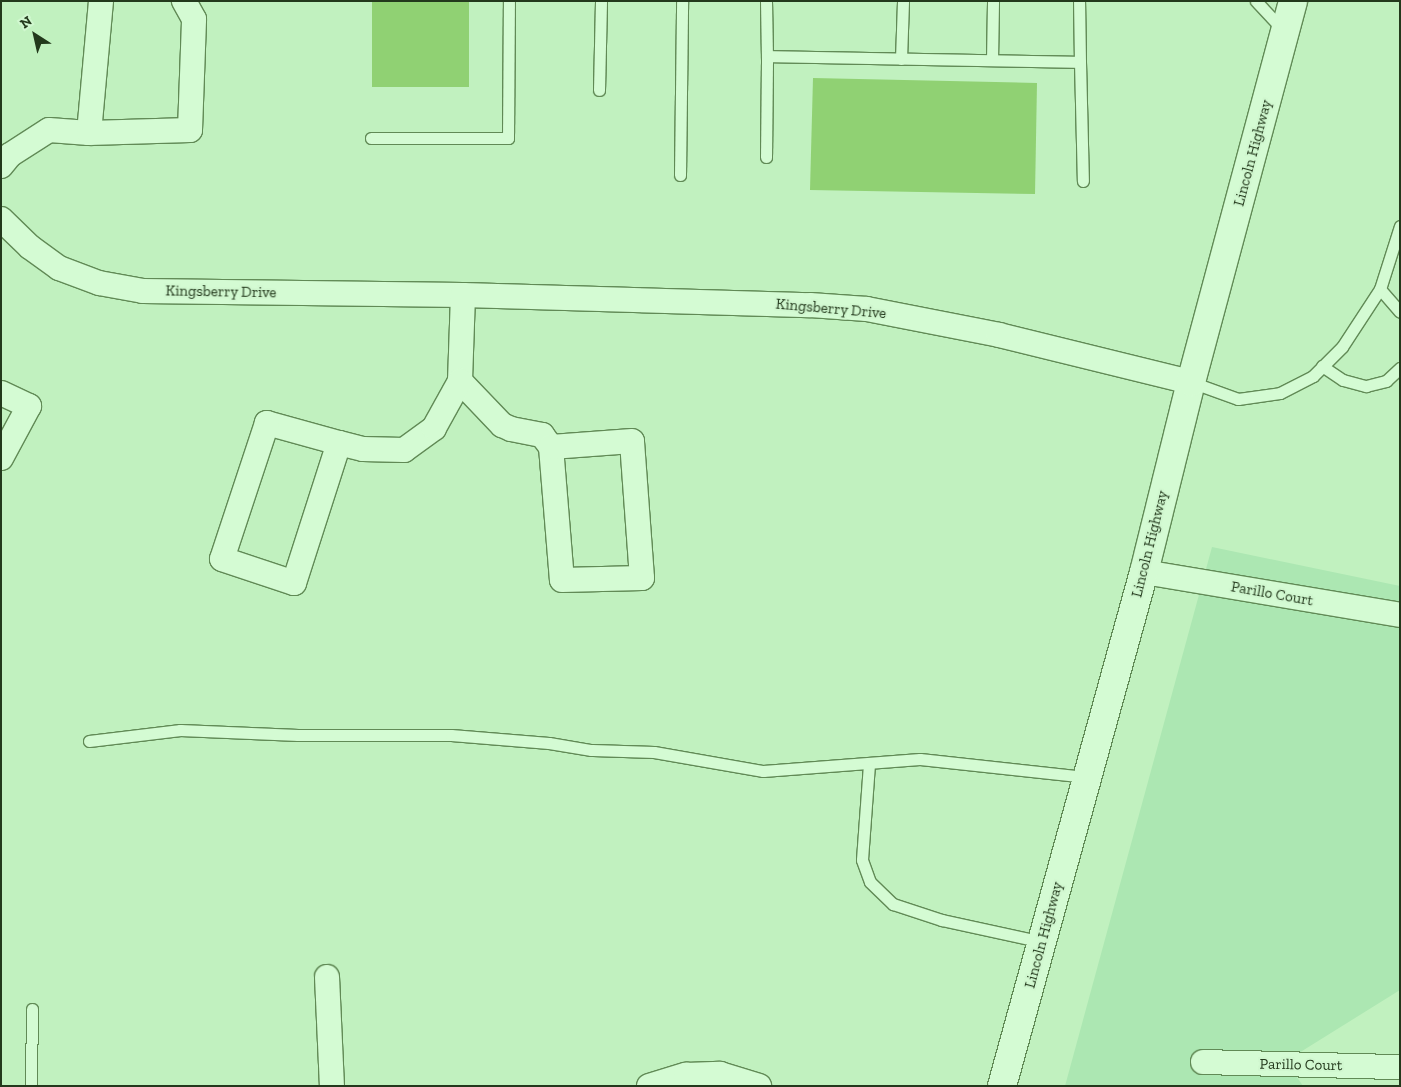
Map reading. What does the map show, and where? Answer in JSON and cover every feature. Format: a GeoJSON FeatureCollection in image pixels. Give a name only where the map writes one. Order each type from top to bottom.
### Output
{"type":"FeatureCollection","features":[{"type":"Feature","properties":{"kind":"main road","name":"Lincoln Highway"},"geometry":{"type":"LineString","coordinates":[[1002,1086],[1144,572],[1292,1]]}},
{"type":"Feature","properties":{"kind":"street"},"geometry":{"type":"LineString","coordinates":[[89,133],[101,1]]}},
{"type":"Feature","properties":{"kind":"street"},"geometry":{"type":"LineString","coordinates":[[1,166],[10,155],[49,130],[89,133],[190,130],[194,19],[184,1]]}},
{"type":"Feature","properties":{"kind":"street","name":"Kingsberry Drive"},"geometry":{"type":"LineString","coordinates":[[1,219],[30,247],[59,268],[99,283],[143,291],[463,295],[810,305],[867,309],[999,335],[1192,382]]}},
{"type":"Feature","properties":{"kind":"street"},"geometry":{"type":"LineString","coordinates":[[340,443],[294,583],[222,559],[267,423],[363,449],[404,450],[434,428],[460,381],[463,295]]}},
{"type":"Feature","properties":{"kind":"street"},"geometry":{"type":"LineString","coordinates":[[460,381],[502,425],[511,429],[542,435],[551,447],[562,580],[642,578],[632,441],[551,447]]}},
{"type":"Feature","properties":{"kind":"street"},"geometry":{"type":"LineString","coordinates":[[1,393],[29,406],[1,458]]}},
{"type":"Feature","properties":{"kind":"street","name":"Parillo Court"},"geometry":{"type":"LineString","coordinates":[[1144,572],[1400,615]]}},
{"type":"Feature","properties":{"kind":"street"},"geometry":{"type":"LineString","coordinates":[[327,977],[332,1086]]}},
{"type":"Feature","properties":{"kind":"street","name":"Parillo Court"},"geometry":{"type":"LineString","coordinates":[[1203,1062],[1400,1067]]}},
{"type":"Feature","properties":{"kind":"street"},"geometry":{"type":"LineString","coordinates":[[649,1086],[686,1075],[720,1074],[759,1086]]}},
{"type":"Feature","properties":{"kind":"lane"},"geometry":{"type":"LineString","coordinates":[[372,138],[508,138],[509,1]]}},
{"type":"Feature","properties":{"kind":"lane"},"geometry":{"type":"LineString","coordinates":[[599,90],[601,1]]}},
{"type":"Feature","properties":{"kind":"lane"},"geometry":{"type":"LineString","coordinates":[[680,175],[682,1]]}},
{"type":"Feature","properties":{"kind":"lane"},"geometry":{"type":"LineString","coordinates":[[766,1],[766,157]]}},
{"type":"Feature","properties":{"kind":"lane"},"geometry":{"type":"LineString","coordinates":[[901,58],[903,1]]}},
{"type":"Feature","properties":{"kind":"lane"},"geometry":{"type":"LineString","coordinates":[[992,60],[993,1]]}},
{"type":"Feature","properties":{"kind":"lane"},"geometry":{"type":"LineString","coordinates":[[1079,1],[1083,181]]}},
{"type":"Feature","properties":{"kind":"lane"},"geometry":{"type":"LineString","coordinates":[[1256,1],[1285,33]]}},
{"type":"Feature","properties":{"kind":"lane"},"geometry":{"type":"LineString","coordinates":[[767,56],[1080,62]]}},
{"type":"Feature","properties":{"kind":"lane"},"geometry":{"type":"LineString","coordinates":[[1192,382],[1238,399],[1280,393],[1313,376],[1342,347],[1380,289],[1400,226]]}},
{"type":"Feature","properties":{"kind":"lane"},"geometry":{"type":"LineString","coordinates":[[1380,289],[1400,312]]}},
{"type":"Feature","properties":{"kind":"lane"},"geometry":{"type":"LineString","coordinates":[[1322,366],[1344,380],[1366,386],[1386,381],[1400,368]]}},
{"type":"Feature","properties":{"kind":"lane"},"geometry":{"type":"LineString","coordinates":[[89,741],[180,730],[298,735],[451,735],[549,743],[591,750],[654,752],[763,771],[920,759],[1087,777]]}},
{"type":"Feature","properties":{"kind":"lane"},"geometry":{"type":"LineString","coordinates":[[869,764],[862,860],[870,882],[893,904],[942,920],[1043,942]]}},
{"type":"Feature","properties":{"kind":"lane"},"geometry":{"type":"LineString","coordinates":[[31,1086],[32,1010]]}},
{"type":"Feature","properties":{"kind":"green space"},"geometry":{"type":"Polygon","coordinates":[[[1212,547],[1400,586],[1400,990],[1286,1061],[1303,1086],[1065,1086],[1212,547]]]}},
{"type":"Feature","properties":{"kind":"building"},"geometry":{"type":"Polygon","coordinates":[[[372,1],[469,1],[469,87],[372,87],[372,1]]]}},
{"type":"Feature","properties":{"kind":"building"},"geometry":{"type":"Polygon","coordinates":[[[813,78],[1037,83],[1035,194],[810,190],[813,78]]]}}]}
